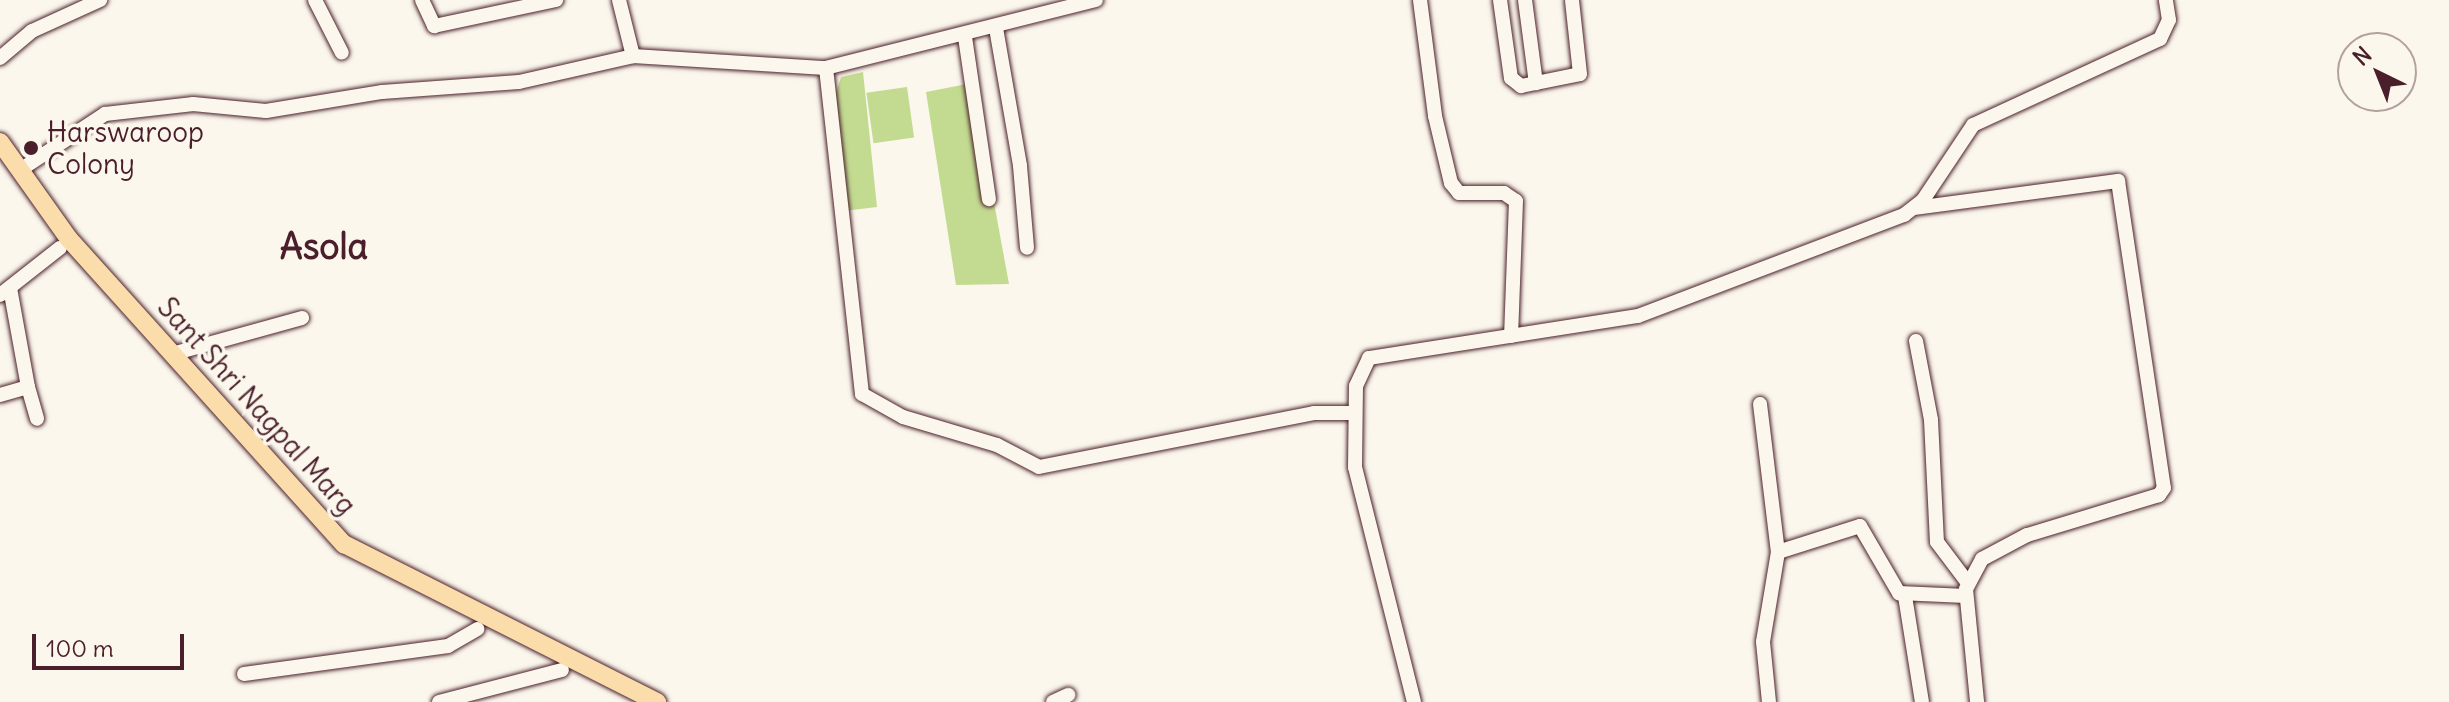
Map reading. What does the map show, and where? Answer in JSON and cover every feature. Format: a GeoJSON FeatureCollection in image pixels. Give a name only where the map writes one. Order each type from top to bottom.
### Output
{"type":"FeatureCollection","features":[{"type":"Feature","properties":{"kind":"main road","name":"Sant Shri Nagpal Marg"},"geometry":{"type":"LineString","coordinates":[[0,142],[69,239],[344,544],[657,702]]}},
{"type":"Feature","properties":{"kind":"main road","name":"Sant Shri Nagpal Marg"},"geometry":{"type":"LineString","coordinates":[[0,163],[60,248],[311,531],[360,571],[630,702]]}},
{"type":"Feature","properties":{"kind":"street"},"geometry":{"type":"LineString","coordinates":[[0,58],[32,31],[100,0]]}},
{"type":"Feature","properties":{"kind":"street"},"geometry":{"type":"LineString","coordinates":[[315,0],[342,53]]}},
{"type":"Feature","properties":{"kind":"street"},"geometry":{"type":"LineString","coordinates":[[422,0],[434,26],[550,1]]}},
{"type":"Feature","properties":{"kind":"street"},"geometry":{"type":"LineString","coordinates":[[619,0],[633,56]]}},
{"type":"Feature","properties":{"kind":"street"},"geometry":{"type":"LineString","coordinates":[[20,170],[105,114],[193,104],[266,111],[382,92],[519,82],[633,56],[826,68],[965,37],[1096,0]]}},
{"type":"Feature","properties":{"kind":"street"},"geometry":{"type":"LineString","coordinates":[[1420,0],[1435,116],[1451,183],[1459,193],[1504,193],[1516,201],[1511,336]]}},
{"type":"Feature","properties":{"kind":"street"},"geometry":{"type":"LineString","coordinates":[[1500,0],[1511,78],[1521,86],[1581,73],[1572,0]]}},
{"type":"Feature","properties":{"kind":"street"},"geometry":{"type":"LineString","coordinates":[[1525,0],[1536,83]]}},
{"type":"Feature","properties":{"kind":"street"},"geometry":{"type":"LineString","coordinates":[[1915,208],[1969,128],[2152,45],[2166,33],[2166,0]]}},
{"type":"Feature","properties":{"kind":"street"},"geometry":{"type":"LineString","coordinates":[[996,28],[1020,166],[1027,248]]}},
{"type":"Feature","properties":{"kind":"street"},"geometry":{"type":"LineString","coordinates":[[965,37],[989,199]]}},
{"type":"Feature","properties":{"kind":"street"},"geometry":{"type":"LineString","coordinates":[[826,68],[858,384],[870,401],[903,417],[997,445],[1039,467],[1287,418],[1353,413]]}},
{"type":"Feature","properties":{"kind":"street"},"geometry":{"type":"LineString","coordinates":[[1414,702],[1361,502],[1353,413],[1358,371],[1369,358],[1657,310],[1915,208],[2118,181],[2164,488],[2159,495],[1994,550],[1967,590]]}},
{"type":"Feature","properties":{"kind":"street"},"geometry":{"type":"LineString","coordinates":[[37,419],[5,291],[60,248]]}},
{"type":"Feature","properties":{"kind":"street"},"geometry":{"type":"LineString","coordinates":[[172,354],[302,318]]}},
{"type":"Feature","properties":{"kind":"street"},"geometry":{"type":"LineString","coordinates":[[1916,341],[1931,420],[1937,542],[1967,590],[1977,702]]}},
{"type":"Feature","properties":{"kind":"street"},"geometry":{"type":"LineString","coordinates":[[0,395],[28,387]]}},
{"type":"Feature","properties":{"kind":"street"},"geometry":{"type":"LineString","coordinates":[[1760,404],[1778,552],[1763,642],[1769,702]]}},
{"type":"Feature","properties":{"kind":"street"},"geometry":{"type":"LineString","coordinates":[[1778,552],[1860,526],[1905,596],[1922,702]]}},
{"type":"Feature","properties":{"kind":"street"},"geometry":{"type":"LineString","coordinates":[[1905,596],[1967,590]]}},
{"type":"Feature","properties":{"kind":"street"},"geometry":{"type":"LineString","coordinates":[[244,674],[448,646],[478,629]]}},
{"type":"Feature","properties":{"kind":"street"},"geometry":{"type":"LineString","coordinates":[[439,702],[562,670]]}},
{"type":"Feature","properties":{"kind":"street"},"geometry":{"type":"LineString","coordinates":[[1053,702],[1068,695]]}},
{"type":"Feature","properties":{"kind":"green space"},"geometry":{"type":"Polygon","coordinates":[[[863,72],[877,207],[844,211],[836,93],[841,77],[863,72]]]}},
{"type":"Feature","properties":{"kind":"green space"},"geometry":{"type":"Polygon","coordinates":[[[972,83],[1009,284],[956,285],[926,92],[972,83]]]}},
{"type":"Feature","properties":{"kind":"green space"},"geometry":{"type":"Polygon","coordinates":[[[907,87],[914,138],[873,143],[866,93],[907,87]]]}},
{"type":"Feature","properties":{"kind":"place","name":"Harswaroop Colony"},"geometry":{"type":"Point","coordinates":[31,148]}},
{"type":"Feature","properties":{"kind":"district","name":"Asola"},"geometry":{"type":"Point","coordinates":[324,247]}}]}
